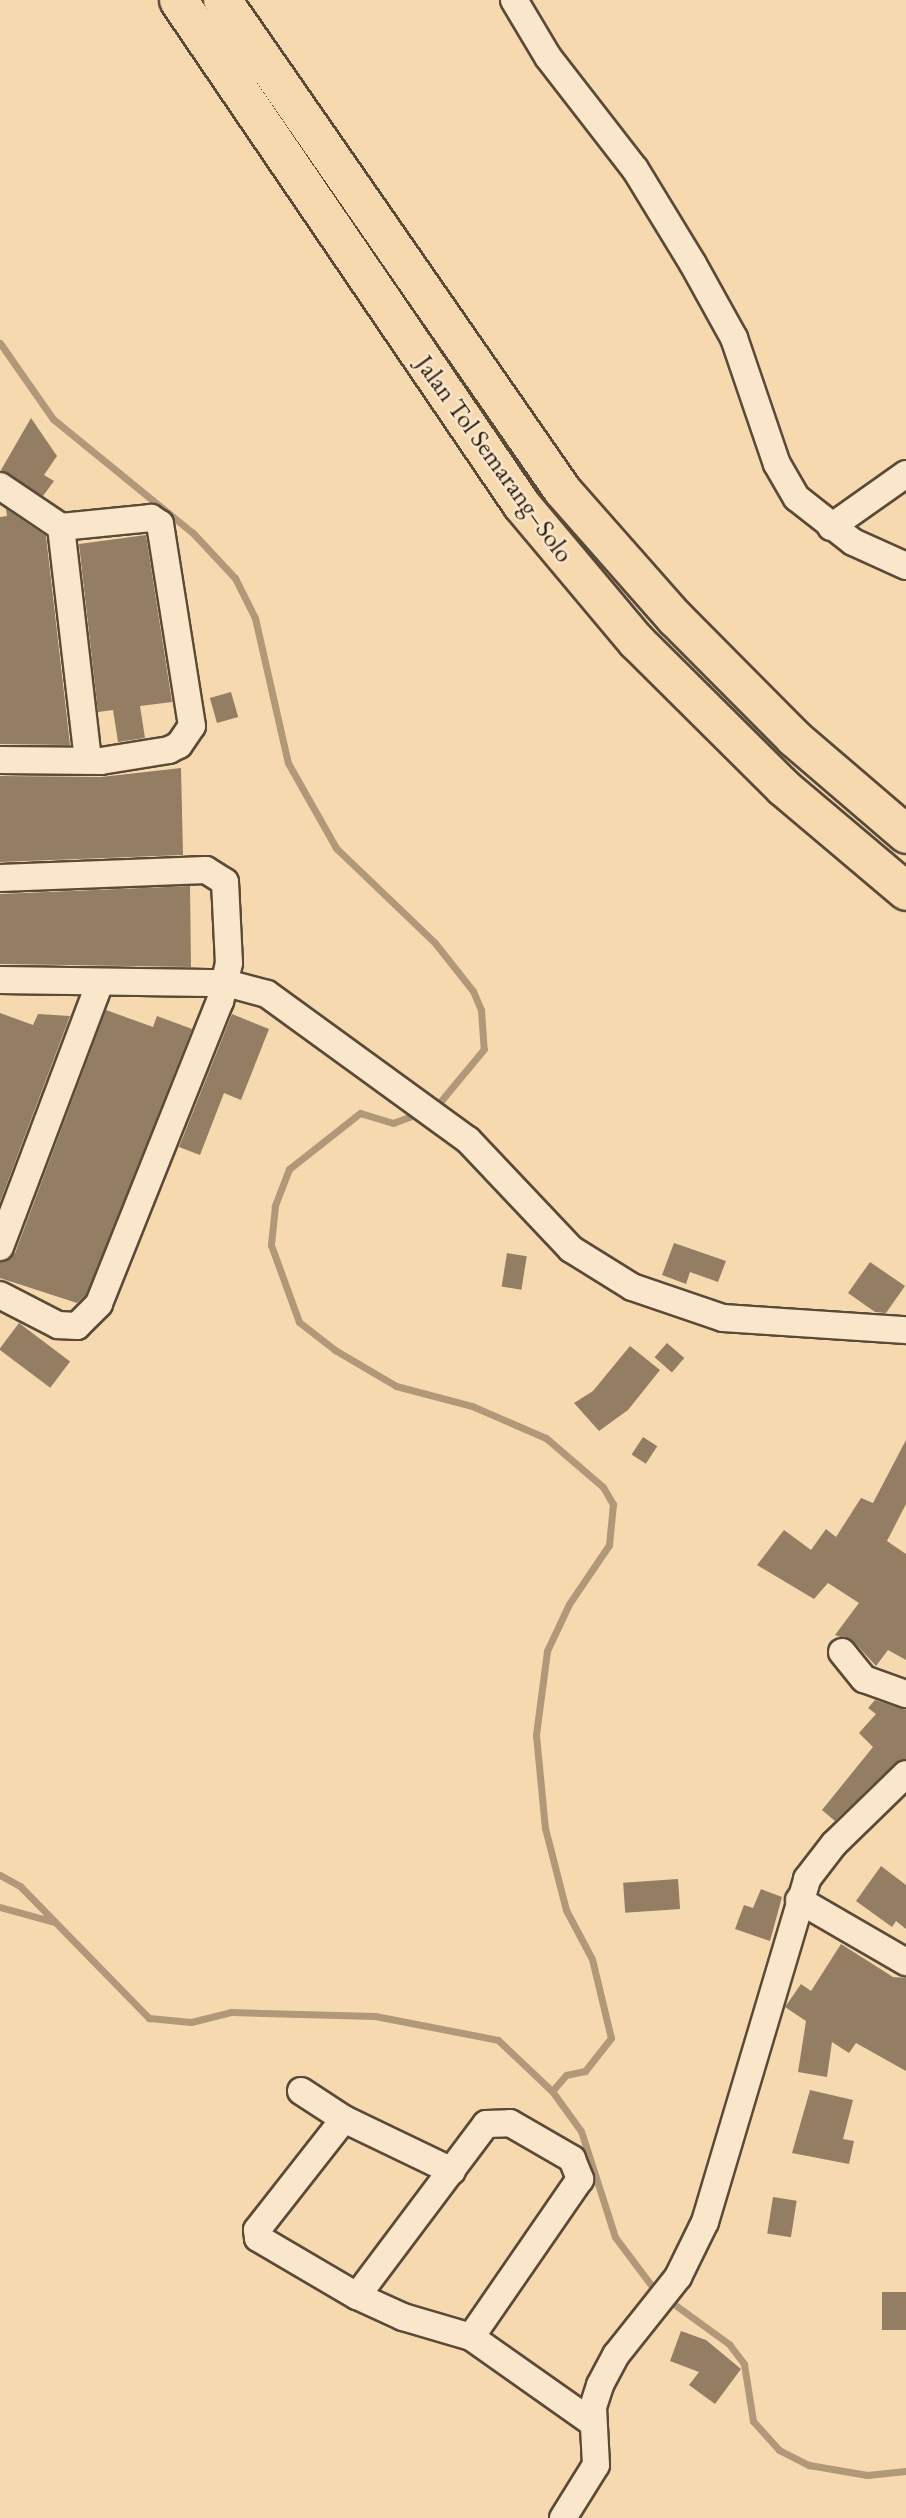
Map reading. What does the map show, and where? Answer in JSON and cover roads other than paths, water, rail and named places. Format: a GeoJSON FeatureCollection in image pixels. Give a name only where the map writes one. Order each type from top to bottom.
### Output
{"type":"FeatureCollection","features":[{"type":"Feature","properties":{"kind":"highway","name":"Jalan Tol Semarang–Solo"},"geometry":{"type":"LineString","coordinates":[[178,0],[521,505],[636,641],[783,787],[906,891]]}},
{"type":"Feature","properties":{"kind":"highway","name":"Jalan Tol Semarang–Solo"},"geometry":{"type":"LineString","coordinates":[[222,0],[562,490],[675,618],[783,727],[906,834]]}},
{"type":"Feature","properties":{"kind":"street"},"geometry":{"type":"LineString","coordinates":[[514,0],[548,57],[665,214],[734,338],[782,474],[797,498],[831,527],[906,566]]}},
{"type":"Feature","properties":{"kind":"street"},"geometry":{"type":"LineString","coordinates":[[831,527],[906,474]]}},
{"type":"Feature","properties":{"kind":"street"},"geometry":{"type":"LineString","coordinates":[[0,486],[61,527],[151,518],[160,524],[192,726],[179,746],[169,750],[88,760],[0,760]]}},
{"type":"Feature","properties":{"kind":"street"},"geometry":{"type":"LineString","coordinates":[[61,527],[88,760]]}},
{"type":"Feature","properties":{"kind":"street"},"geometry":{"type":"LineString","coordinates":[[0,878],[206,870],[225,882],[226,983],[99,1304],[77,1326],[67,1326],[0,1295]]}},
{"type":"Feature","properties":{"kind":"street"},"geometry":{"type":"LineString","coordinates":[[0,980],[99,985],[226,983],[284,1004],[429,1110],[498,1168],[571,1249],[658,1298],[753,1322],[906,1331]]}},
{"type":"Feature","properties":{"kind":"street"},"geometry":{"type":"LineString","coordinates":[[0,1247],[99,985]]}},
{"type":"Feature","properties":{"kind":"street"},"geometry":{"type":"LineString","coordinates":[[842,1652],[864,1679],[906,1694]]}},
{"type":"Feature","properties":{"kind":"street"},"geometry":{"type":"LineString","coordinates":[[563,2518],[596,2465],[593,2423],[608,2370],[678,2277],[715,2190],[799,1900],[834,1844],[906,1774]]}},
{"type":"Feature","properties":{"kind":"street"},"geometry":{"type":"LineString","coordinates":[[799,1900],[906,1962]]}},
{"type":"Feature","properties":{"kind":"street"},"geometry":{"type":"LineString","coordinates":[[301,2091],[344,2119],[452,2171]]}},
{"type":"Feature","properties":{"kind":"street"},"geometry":{"type":"LineString","coordinates":[[344,2119],[257,2230],[264,2244],[357,2296],[403,2317],[471,2337],[593,2423]]}},
{"type":"Feature","properties":{"kind":"street"},"geometry":{"type":"LineString","coordinates":[[357,2296],[486,2124],[496,2120],[572,2159],[580,2179],[471,2337]]}},
{"type":"Feature","properties":{"kind":"waterway"},"geometry":{"type":"LineString","coordinates":[[0,343],[53,419],[193,533],[235,578],[255,618],[288,763],[336,848],[435,943],[473,991],[481,1010],[484,1049],[435,1108]]}},
{"type":"Feature","properties":{"kind":"waterway"},"geometry":{"type":"LineString","coordinates":[[420,1113],[393,1123],[360,1113],[289,1169],[275,1206],[271,1245],[299,1322],[335,1350],[396,1386],[472,1406],[546,1438],[603,1487],[613,1504],[609,1545],[569,1604],[547,1651],[536,1735],[545,1828],[566,1910],[592,1959],[611,2038],[585,2071],[566,2075],[552,2091]]}},
{"type":"Feature","properties":{"kind":"waterway"},"geometry":{"type":"LineString","coordinates":[[0,1875],[20,1886],[149,2018],[191,2022],[231,2012],[375,2016],[498,2040],[552,2091],[581,2131],[615,2237],[657,2293]]}},
{"type":"Feature","properties":{"kind":"waterway"},"geometry":{"type":"LineString","coordinates":[[0,1907],[54,1922]]}},
{"type":"Feature","properties":{"kind":"waterway"},"geometry":{"type":"LineString","coordinates":[[667,2299],[729,2344],[744,2364],[753,2421],[779,2450],[809,2465],[867,2475],[906,2471]]}}]}
